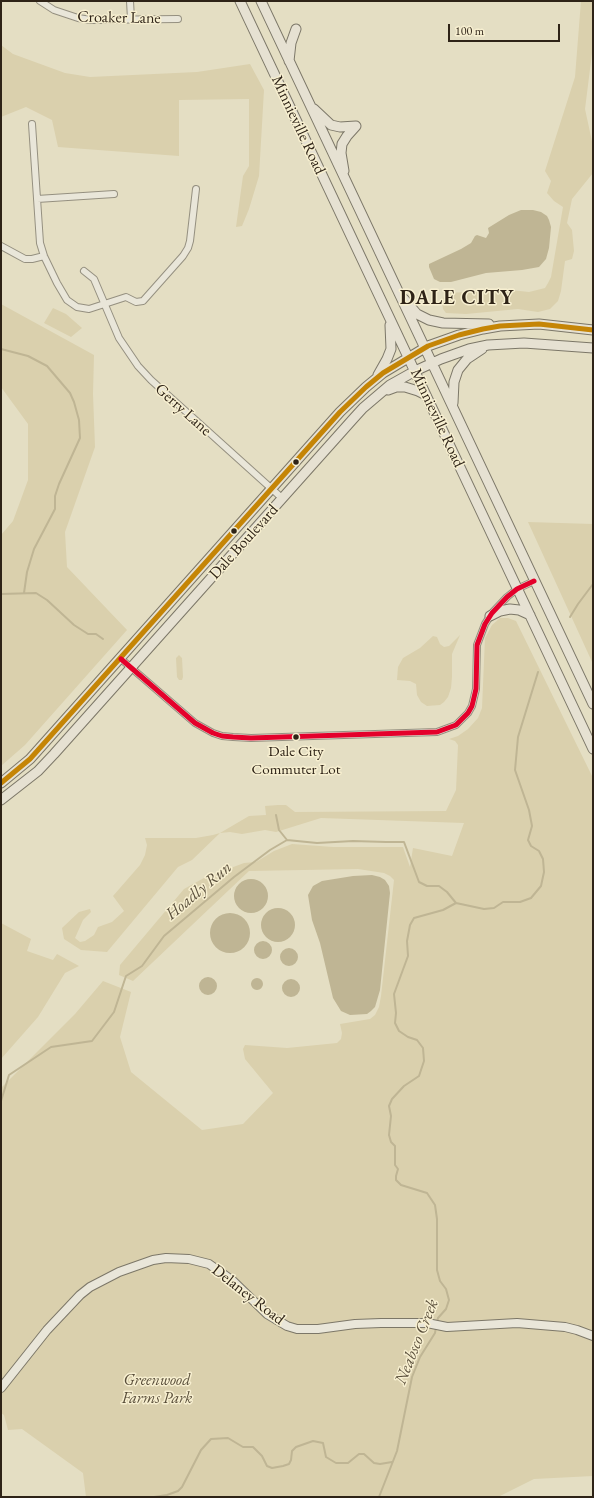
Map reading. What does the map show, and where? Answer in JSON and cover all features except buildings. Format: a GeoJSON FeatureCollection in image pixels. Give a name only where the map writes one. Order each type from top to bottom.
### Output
{"type":"FeatureCollection","features":[{"type":"Feature","properties":{"kind":"main road","name":"Minnieville Road"},"geometry":{"type":"LineString","coordinates":[[240,1],[593,749]]}},
{"type":"Feature","properties":{"kind":"main road","name":"Minnieville Road"},"geometry":{"type":"LineString","coordinates":[[261,1],[397,292],[593,704]]}},
{"type":"Feature","properties":{"kind":"main road"},"geometry":{"type":"LineString","coordinates":[[289,63],[291,43],[296,29]]}},
{"type":"Feature","properties":{"kind":"main road"},"geometry":{"type":"LineString","coordinates":[[308,102],[324,121],[331,126],[356,126],[344,139],[341,146],[346,182]]}},
{"type":"Feature","properties":{"kind":"main road"},"geometry":{"type":"LineString","coordinates":[[397,292],[417,314],[426,319],[443,323],[500,326]]}},
{"type":"Feature","properties":{"kind":"main road"},"geometry":{"type":"LineString","coordinates":[[376,379],[391,349],[390,320]]}},
{"type":"Feature","properties":{"kind":"main road","name":"Dale Boulevard"},"geometry":{"type":"LineString","coordinates":[[1,783],[30,759],[350,402],[376,379],[424,348],[459,335],[500,326],[539,324],[593,330]]}},
{"type":"Feature","properties":{"kind":"main road","name":"Dale Boulevard"},"geometry":{"type":"LineString","coordinates":[[1,800],[38,771],[353,419],[379,394],[396,382],[431,363],[469,349],[488,345],[524,343],[593,348]]}},
{"type":"Feature","properties":{"kind":"main road"},"geometry":{"type":"LineString","coordinates":[[452,407],[454,382],[458,370],[467,360],[488,345]]}},
{"type":"Feature","properties":{"kind":"main road"},"geometry":{"type":"LineString","coordinates":[[379,394],[396,387],[404,387],[418,390],[426,395]]}},
{"type":"Feature","properties":{"kind":"main road"},"geometry":{"type":"LineString","coordinates":[[490,616],[500,611],[510,609],[519,610],[530,615]]}},
{"type":"Feature","properties":{"kind":"street","name":"Croaker Lane"},"geometry":{"type":"LineString","coordinates":[[40,1],[54,10],[78,18],[91,20],[178,19]]}},
{"type":"Feature","properties":{"kind":"street"},"geometry":{"type":"LineString","coordinates":[[130,1],[131,19]]}},
{"type":"Feature","properties":{"kind":"street"},"geometry":{"type":"LineString","coordinates":[[32,124],[40,244],[56,283],[71,304],[80,308],[86,309],[126,297],[136,302],[143,301],[183,256],[190,241],[196,189]]}},
{"type":"Feature","properties":{"kind":"street"},"geometry":{"type":"LineString","coordinates":[[37,199],[114,194]]}},
{"type":"Feature","properties":{"kind":"street"},"geometry":{"type":"LineString","coordinates":[[1,246],[25,259],[44,256]]}},
{"type":"Feature","properties":{"kind":"street","name":"Gerry Lane"},"geometry":{"type":"LineString","coordinates":[[84,271],[94,279],[119,338],[127,351],[151,380],[282,499]]}},
{"type":"Feature","properties":{"kind":"street"},"geometry":{"type":"LineString","coordinates":[[121,658],[195,723],[213,733],[222,736],[251,738],[437,732],[456,725],[468,713],[472,706],[476,689],[477,645],[480,635],[490,616],[498,606],[517,589],[534,581]]}},
{"type":"Feature","properties":{"kind":"street","name":"Delaney Road"},"geometry":{"type":"LineString","coordinates":[[1,1388],[47,1330],[72,1302],[85,1291],[119,1272],[153,1260],[166,1258],[189,1259],[210,1264],[233,1281],[267,1314],[287,1326],[297,1329],[318,1329],[355,1324],[381,1323],[427,1323],[447,1327],[482,1324],[537,1324],[565,1327],[593,1336]]}},
{"type":"Feature","properties":{"kind":"green space"},"geometry":{"type":"Polygon","coordinates":[[[581,1],[593,1],[593,45],[585,109],[593,146],[593,173],[572,199],[567,223],[572,230],[574,251],[572,259],[565,261],[561,291],[558,301],[550,309],[538,312],[518,309],[466,314],[446,313],[443,309],[442,301],[444,296],[451,293],[501,289],[529,292],[545,288],[551,277],[563,207],[554,201],[547,193],[551,181],[545,171],[575,77],[581,1]]]}},
{"type":"Feature","properties":{"kind":"green space"},"geometry":{"type":"Polygon","coordinates":[[[1,45],[13,54],[65,73],[90,77],[197,72],[250,64],[264,90],[259,176],[242,226],[236,227],[243,176],[249,166],[249,99],[179,100],[179,156],[58,147],[52,120],[26,107],[1,117],[1,45]]]}},
{"type":"Feature","properties":{"kind":"green space"},"geometry":{"type":"Polygon","coordinates":[[[1,304],[94,355],[93,394],[95,447],[65,532],[67,567],[127,630],[25,745],[1,766],[1,535],[13,521],[28,480],[28,424],[1,387],[1,304]]]}},
{"type":"Feature","properties":{"kind":"green space"},"geometry":{"type":"Polygon","coordinates":[[[53,308],[66,314],[82,328],[71,337],[44,323],[53,308]]]}},
{"type":"Feature","properties":{"kind":"green space"},"geometry":{"type":"Polygon","coordinates":[[[528,522],[593,524],[593,664],[528,522]]]}},
{"type":"Feature","properties":{"kind":"green space","name":"Greenwood Farms Park"},"geometry":{"type":"Polygon","coordinates":[[[500,618],[508,618],[516,621],[593,778],[593,1476],[534,1479],[498,1497],[86,1497],[83,1473],[22,1429],[8,1430],[4,1415],[1,1413],[1,1088],[75,1014],[103,981],[131,992],[120,1037],[131,1072],[202,1130],[243,1124],[273,1093],[245,1059],[243,1049],[245,1045],[287,1048],[337,1043],[341,1039],[342,1033],[340,1024],[370,1019],[375,1015],[379,1007],[381,996],[394,880],[384,873],[358,869],[249,871],[133,981],[119,975],[120,965],[184,889],[204,878],[244,863],[256,862],[274,851],[292,844],[333,847],[403,847],[410,867],[413,848],[452,856],[464,823],[321,818],[276,832],[265,830],[242,834],[230,832],[220,833],[249,816],[266,815],[265,806],[286,805],[295,812],[446,811],[456,790],[458,745],[455,741],[449,739],[458,736],[468,729],[478,718],[482,708],[485,638],[492,625],[500,618]]]}},
{"type":"Feature","properties":{"kind":"green space"},"geometry":{"type":"Polygon","coordinates":[[[460,635],[452,654],[451,688],[448,697],[440,705],[427,706],[421,702],[417,695],[416,684],[410,681],[397,680],[398,667],[403,658],[420,648],[433,636],[437,637],[440,644],[444,647],[449,646],[460,635]]]}},
{"type":"Feature","properties":{"kind":"green space"},"geometry":{"type":"Polygon","coordinates":[[[179,655],[182,658],[182,680],[179,680],[177,677],[176,658],[179,655]]]}},
{"type":"Feature","properties":{"kind":"green space"},"geometry":{"type":"Polygon","coordinates":[[[220,833],[192,860],[178,867],[107,952],[81,950],[64,939],[62,928],[79,912],[90,909],[91,912],[83,920],[75,938],[80,942],[85,941],[94,935],[98,927],[112,922],[124,911],[113,896],[140,865],[145,855],[147,845],[145,838],[196,838],[220,833]]]}},
{"type":"Feature","properties":{"kind":"green space"},"geometry":{"type":"Polygon","coordinates":[[[1,923],[31,939],[27,951],[53,960],[57,954],[79,966],[65,973],[38,1017],[1,1059],[1,923]]]}},
{"type":"Feature","properties":{"kind":"shaded area"},"geometry":{"type":"Polygon","coordinates":[[[521,210],[541,212],[547,216],[549,220],[551,227],[549,248],[546,259],[539,267],[486,273],[451,282],[440,282],[434,279],[429,264],[471,243],[477,235],[486,238],[489,233],[488,228],[509,215],[521,210]]]}},
{"type":"Feature","properties":{"kind":"shaded area"},"geometry":{"type":"Polygon","coordinates":[[[372,875],[385,880],[389,886],[390,893],[380,990],[375,1007],[371,1011],[367,1014],[350,1015],[341,1011],[333,998],[320,943],[312,920],[308,895],[313,886],[322,881],[353,876],[372,875]]]}},
{"type":"Feature","properties":{"kind":"shaded area"},"geometry":{"type":"Polygon","coordinates":[[[251,879],[263,884],[268,896],[263,908],[251,913],[239,908],[234,896],[239,884],[251,879]]]}},
{"type":"Feature","properties":{"kind":"shaded area"},"geometry":{"type":"Polygon","coordinates":[[[278,908],[290,913],[295,925],[290,937],[278,942],[266,937],[261,925],[266,913],[278,908]]]}},
{"type":"Feature","properties":{"kind":"shaded area"},"geometry":{"type":"Polygon","coordinates":[[[234,913],[241,916],[247,922],[250,933],[249,941],[241,950],[234,953],[226,953],[219,950],[211,941],[210,929],[213,922],[222,914],[234,913]]]}},
{"type":"Feature","properties":{"kind":"shaded area"},"geometry":{"type":"Polygon","coordinates":[[[263,941],[269,944],[272,950],[269,956],[263,959],[257,956],[254,950],[257,944],[263,941]]]}},
{"type":"Feature","properties":{"kind":"shaded area"},"geometry":{"type":"Polygon","coordinates":[[[285,948],[293,948],[298,953],[296,964],[293,966],[285,966],[280,961],[280,953],[285,948]]]}},
{"type":"Feature","properties":{"kind":"shaded area"},"geometry":{"type":"Polygon","coordinates":[[[208,977],[214,980],[217,986],[214,992],[208,995],[202,992],[199,986],[202,980],[208,977]]]}},
{"type":"Feature","properties":{"kind":"shaded area"},"geometry":{"type":"Polygon","coordinates":[[[257,978],[261,980],[263,984],[261,988],[257,990],[253,988],[251,984],[253,980],[257,978]]]}},
{"type":"Feature","properties":{"kind":"shaded area"},"geometry":{"type":"Polygon","coordinates":[[[287,979],[295,979],[300,984],[298,995],[295,997],[287,997],[282,992],[282,984],[287,979]]]}},
{"type":"Feature","properties":{"kind":"waterway"},"geometry":{"type":"LineString","coordinates":[[1,349],[28,356],[47,366],[70,393],[79,420],[80,438],[59,484],[55,496],[55,509],[34,549],[27,572],[24,593]]}},
{"type":"Feature","properties":{"kind":"waterway","name":"Neabsco Creek"},"geometry":{"type":"LineString","coordinates":[[570,617],[593,584]]}},
{"type":"Feature","properties":{"kind":"waterway"},"geometry":{"type":"LineString","coordinates":[[1,594],[36,593],[47,600],[74,625],[88,634],[96,634],[103,639]]}},
{"type":"Feature","properties":{"kind":"waterway","name":"Neabsco Creek"},"geometry":{"type":"LineString","coordinates":[[437,1323],[438,1318],[446,1309],[449,1300],[446,1289],[440,1281],[437,1270],[437,1219],[435,1205],[427,1193],[401,1185],[396,1180],[398,1169],[395,1165],[395,1146],[391,1142],[389,1135],[391,1116],[389,1106],[392,1099],[404,1086],[419,1076],[424,1061],[423,1048],[417,1040],[408,1037],[399,1031],[395,1023],[396,1013],[394,994],[408,956],[407,941],[410,925],[414,918],[443,910],[456,903],[484,909],[494,908],[503,902],[520,902],[531,898],[541,886],[544,872],[543,859],[539,851],[531,846],[528,840],[532,826],[529,810],[515,770],[518,737],[538,672]]}},
{"type":"Feature","properties":{"kind":"waterway"},"geometry":{"type":"LineString","coordinates":[[276,815],[279,830],[287,840]]}},
{"type":"Feature","properties":{"kind":"waterway","name":"Hoadly Run"},"geometry":{"type":"LineString","coordinates":[[1,1101],[9,1075],[51,1047],[92,1041],[114,1012],[126,976],[142,966],[164,936],[234,877],[270,850],[287,840],[317,843],[353,841],[404,842],[419,882],[427,886],[439,886],[447,892],[456,903]]}},
{"type":"Feature","properties":{"kind":"waterway","name":"Neabsco Creek"},"geometry":{"type":"LineString","coordinates":[[379,1497],[397,1451],[412,1377],[420,1357],[435,1333],[436,1327]]}},
{"type":"Feature","properties":{"kind":"waterway"},"geometry":{"type":"LineString","coordinates":[[154,1497],[167,1495],[178,1491],[182,1487],[201,1450],[211,1439],[228,1438],[243,1447],[253,1447],[262,1456],[267,1466],[272,1468],[289,1464],[292,1451],[296,1447],[313,1441],[323,1443],[326,1457],[336,1463],[348,1463],[359,1454],[364,1454],[374,1463],[380,1464],[392,1462]]}},
{"type":"Feature","properties":{"kind":"transit line"},"geometry":{"type":"LineString","coordinates":[[1,783],[30,759],[340,412],[383,373],[428,346],[459,335],[483,329],[500,326],[539,324],[593,330]]}},
{"type":"Feature","properties":{"kind":"transit line"},"geometry":{"type":"LineString","coordinates":[[121,659],[195,723],[213,733],[222,736],[251,738],[437,732],[456,725],[468,713],[472,706],[476,689],[477,645],[485,624],[492,613],[517,589],[534,581]]}},
{"type":"Feature","properties":{"kind":"place","name":"Dale City Commuter Lot"},"geometry":{"type":"Point","coordinates":[296,737]}},
{"type":"Feature","properties":{"kind":"district","name":"DALE CITY"},"geometry":{"type":"Point","coordinates":[457,299]}}]}
